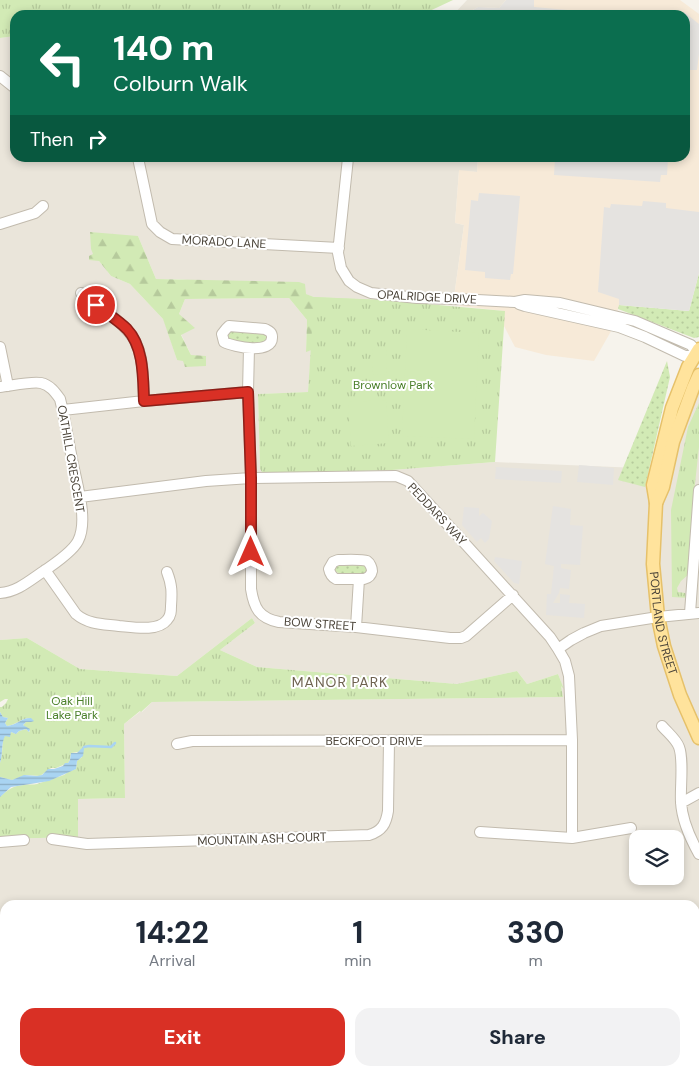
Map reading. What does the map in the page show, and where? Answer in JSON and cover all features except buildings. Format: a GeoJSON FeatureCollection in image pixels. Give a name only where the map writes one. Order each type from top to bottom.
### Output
{"type":"FeatureCollection","features":[{"type":"Feature","properties":{"kind":"main road","name":"PORTLAND STREET"},"geometry":{"type":"LineString","coordinates":[[698,352],[688,367],[672,408],[654,485],[656,502],[652,564],[658,617],[669,662],[680,695],[699,738]]}},
{"type":"Feature","properties":{"kind":"main road","name":"PORTLAND STREET"},"geometry":{"type":"LineString","coordinates":[[656,502],[663,487],[673,442],[699,375]]}},
{"type":"Feature","properties":{"kind":"street"},"geometry":{"type":"LineString","coordinates":[[0,76],[10,84]]}},
{"type":"Feature","properties":{"kind":"street","name":"MORADO LANE"},"geometry":{"type":"LineString","coordinates":[[139,162],[150,220],[156,228],[172,239],[339,248]]}},
{"type":"Feature","properties":{"kind":"street","name":"OPALRIDGE DRIVE"},"geometry":{"type":"LineString","coordinates":[[348,162],[339,248],[340,263],[346,277],[357,287],[370,294],[417,298],[459,298],[515,302],[525,300],[560,303],[635,321],[691,345],[698,352]]}},
{"type":"Feature","properties":{"kind":"street"},"geometry":{"type":"LineString","coordinates":[[0,224],[35,213],[43,206]]}},
{"type":"Feature","properties":{"kind":"street"},"geometry":{"type":"LineString","coordinates":[[81,293],[127,329],[136,343],[142,366],[144,401]]}},
{"type":"Feature","properties":{"kind":"street"},"geometry":{"type":"LineString","coordinates":[[0,347],[4,386]]}},
{"type":"Feature","properties":{"kind":"street","name":"BOW STREET"},"geometry":{"type":"LineString","coordinates":[[249,348],[251,589],[255,606],[261,614],[279,622],[356,627],[460,638],[466,636],[513,595]]}},
{"type":"Feature","properties":{"kind":"street","name":"OATHILL CRESCENT"},"geometry":{"type":"LineString","coordinates":[[0,593],[16,589],[45,570],[74,547],[81,535],[83,526],[80,497],[60,399],[55,392],[41,383],[4,386]]}},
{"type":"Feature","properties":{"kind":"street"},"geometry":{"type":"LineString","coordinates":[[63,410],[248,392]]}},
{"type":"Feature","properties":{"kind":"street","name":"PEDDARS WAY"},"geometry":{"type":"LineString","coordinates":[[80,497],[206,481],[251,478],[396,476],[408,481],[550,637],[565,661],[569,676],[572,740],[572,838]]}},
{"type":"Feature","properties":{"kind":"street"},"geometry":{"type":"LineString","coordinates":[[558,649],[584,633],[601,626],[695,613],[699,490]]}},
{"type":"Feature","properties":{"kind":"street"},"geometry":{"type":"LineString","coordinates":[[45,570],[76,614],[81,618],[96,624],[142,628],[163,625],[168,620],[171,613],[172,592],[167,572]]}},
{"type":"Feature","properties":{"kind":"street"},"geometry":{"type":"LineString","coordinates":[[356,627],[359,579]]}},
{"type":"Feature","properties":{"kind":"street"},"geometry":{"type":"LineString","coordinates":[[662,726],[680,748],[681,803],[685,824],[699,854]]}},
{"type":"Feature","properties":{"kind":"street","name":"BECKFOOT DRIVE"},"geometry":{"type":"LineString","coordinates":[[177,744],[192,742],[572,740]]}},
{"type":"Feature","properties":{"kind":"street","name":"MOUNTAIN ASH COURT"},"geometry":{"type":"LineString","coordinates":[[52,839],[87,844],[369,836],[382,828],[386,821],[388,811],[389,742]]}},
{"type":"Feature","properties":{"kind":"street"},"geometry":{"type":"LineString","coordinates":[[681,803],[699,793]]}},
{"type":"Feature","properties":{"kind":"street"},"geometry":{"type":"LineString","coordinates":[[480,832],[572,838],[631,828]]}},
{"type":"Feature","properties":{"kind":"street"},"geometry":{"type":"LineString","coordinates":[[0,842],[24,840]]}},
{"type":"Feature","properties":{"kind":"street"},"geometry":{"type":"LineString","coordinates":[[330,1076],[349,1076]]}},
{"type":"Feature","properties":{"kind":"shaded area"},"geometry":{"type":"Polygon","coordinates":[[[467,0],[506,0],[499,8],[478,7],[473,10],[458,10],[467,0]]]}},
{"type":"Feature","properties":{"kind":"shaded area"},"geometry":{"type":"Polygon","coordinates":[[[506,0],[680,0],[699,14],[699,273],[619,305],[614,326],[594,361],[546,355],[515,347],[504,326],[504,311],[459,306],[454,297],[464,225],[455,223],[459,170],[477,172],[478,162],[690,162],[690,10],[473,10],[478,7],[499,8],[506,0]]]}},
{"type":"Feature","properties":{"kind":"shaded area"},"geometry":{"type":"Polygon","coordinates":[[[506,0],[534,0],[534,7],[567,10],[473,10],[478,7],[499,8],[506,0]]]}},
{"type":"Feature","properties":{"kind":"shaded area"},"geometry":{"type":"Polygon","coordinates":[[[690,17],[699,24],[697,70],[690,70],[690,17]]]}},
{"type":"Feature","properties":{"kind":"shaded area"},"geometry":{"type":"Polygon","coordinates":[[[10,37],[10,162],[478,162],[477,172],[459,171],[455,223],[464,225],[454,297],[459,306],[314,297],[305,294],[179,279],[156,279],[138,236],[99,261],[111,276],[130,284],[164,320],[177,360],[191,355],[181,334],[179,314],[185,299],[289,298],[307,320],[306,351],[311,350],[308,392],[258,394],[260,469],[266,474],[392,470],[495,462],[662,469],[690,379],[696,367],[699,368],[699,900],[0,900],[0,839],[78,837],[77,799],[125,798],[124,724],[142,712],[152,702],[562,697],[561,685],[563,687],[558,674],[527,684],[517,671],[457,684],[257,667],[220,650],[255,623],[252,618],[177,676],[80,669],[27,638],[0,640],[0,38],[10,37]]]}},
{"type":"Feature","properties":{"kind":"shaded area"},"geometry":{"type":"Polygon","coordinates":[[[555,162],[668,162],[667,175],[661,175],[660,182],[554,175],[555,162]]]}},
{"type":"Feature","properties":{"kind":"shaded area"},"geometry":{"type":"Polygon","coordinates":[[[479,193],[520,196],[513,274],[511,274],[510,280],[485,278],[485,272],[465,270],[471,200],[478,201],[479,193]]]}},
{"type":"Feature","properties":{"kind":"shaded area"},"geometry":{"type":"Polygon","coordinates":[[[643,201],[666,203],[666,208],[699,212],[699,273],[689,311],[619,305],[619,299],[598,292],[604,207],[610,208],[611,204],[642,206],[643,201]]]}},
{"type":"Feature","properties":{"kind":"shaded area"},"geometry":{"type":"Polygon","coordinates":[[[579,465],[614,468],[613,485],[577,482],[579,465]]]}},
{"type":"Feature","properties":{"kind":"shaded area"},"geometry":{"type":"Polygon","coordinates":[[[496,467],[562,471],[561,483],[495,479],[496,467]]]}},
{"type":"Feature","properties":{"kind":"shaded area"},"geometry":{"type":"Polygon","coordinates":[[[553,506],[571,509],[570,525],[583,526],[580,565],[561,564],[561,568],[571,570],[569,589],[560,588],[553,603],[560,603],[560,594],[570,595],[569,603],[585,604],[584,618],[546,615],[547,594],[551,594],[554,566],[545,564],[553,506]]]}},
{"type":"Feature","properties":{"kind":"shaded area"},"geometry":{"type":"Polygon","coordinates":[[[464,507],[479,508],[479,516],[483,513],[492,521],[489,539],[485,543],[481,538],[477,542],[462,525],[464,507]]]}},
{"type":"Feature","properties":{"kind":"shaded area"},"geometry":{"type":"Polygon","coordinates":[[[495,557],[522,561],[519,584],[514,583],[494,561],[495,557]]]}},
{"type":"Feature","properties":{"kind":"green space"},"geometry":{"type":"Polygon","coordinates":[[[0,0],[453,0],[432,10],[10,10],[10,37],[0,38],[0,0]]]}},
{"type":"Feature","properties":{"kind":"green space"},"geometry":{"type":"Polygon","coordinates":[[[90,232],[138,236],[156,279],[299,282],[305,284],[306,294],[314,297],[383,300],[340,340],[306,352],[307,320],[289,298],[185,299],[179,314],[195,328],[181,335],[191,355],[206,356],[206,366],[185,367],[183,361],[177,360],[163,319],[130,284],[111,276],[99,261],[89,260],[89,256],[93,254],[90,232]]]}},
{"type":"Feature","properties":{"kind":"green space"},"geometry":{"type":"Polygon","coordinates":[[[699,273],[699,337],[694,338],[618,309],[619,305],[689,311],[699,273]]]}},
{"type":"Feature","properties":{"kind":"green space","name":"Brownlow Park"},"geometry":{"type":"Polygon","coordinates":[[[314,297],[383,300],[505,311],[495,462],[392,470],[266,474],[262,472],[260,469],[258,394],[308,392],[314,297]]]}},
{"type":"Feature","properties":{"kind":"green space"},"geometry":{"type":"Polygon","coordinates":[[[407,329],[479,333],[474,439],[402,436],[407,329]]]}},
{"type":"Feature","properties":{"kind":"green space"},"geometry":{"type":"Polygon","coordinates":[[[230,332],[265,334],[267,339],[263,344],[231,341],[227,337],[230,332]]]}},
{"type":"Feature","properties":{"kind":"green space"},"geometry":{"type":"Polygon","coordinates":[[[373,347],[387,348],[386,375],[372,374],[373,347]]]}},
{"type":"Feature","properties":{"kind":"green space"},"geometry":{"type":"Polygon","coordinates":[[[667,361],[670,377],[645,487],[618,480],[667,361]]]}},
{"type":"Feature","properties":{"kind":"green space"},"geometry":{"type":"Polygon","coordinates":[[[386,400],[389,443],[351,446],[348,402],[386,400]]]}},
{"type":"Feature","properties":{"kind":"green space"},"geometry":{"type":"Polygon","coordinates":[[[699,403],[699,447],[692,511],[689,574],[681,581],[677,588],[678,592],[685,593],[688,598],[672,597],[671,510],[688,427],[699,403]]]}},
{"type":"Feature","properties":{"kind":"green space"},"geometry":{"type":"Polygon","coordinates":[[[367,564],[368,572],[360,574],[342,574],[335,571],[334,568],[336,565],[367,564]]]}},
{"type":"Feature","properties":{"kind":"green space","name":"Oak Hill Lake Park"},"geometry":{"type":"Polygon","coordinates":[[[252,618],[255,623],[220,650],[257,667],[457,684],[517,671],[527,684],[558,674],[564,689],[561,686],[563,697],[152,702],[124,724],[125,798],[78,799],[78,837],[0,839],[0,797],[14,787],[37,784],[64,775],[76,769],[77,761],[82,757],[78,752],[71,753],[68,763],[51,768],[40,776],[26,775],[12,780],[0,777],[3,738],[11,732],[16,734],[26,729],[29,732],[23,725],[26,722],[31,722],[31,718],[7,726],[5,723],[8,718],[3,717],[0,712],[0,707],[8,699],[0,702],[0,640],[27,638],[80,669],[177,676],[252,618]]]}},
{"type":"Feature","properties":{"kind":"water"},"geometry":{"type":"Polygon","coordinates":[[[0,712],[3,717],[8,718],[5,723],[7,726],[27,718],[31,718],[34,721],[26,722],[23,725],[30,729],[29,732],[26,729],[16,734],[11,732],[10,737],[5,736],[0,763],[0,712]]]}},
{"type":"Feature","properties":{"kind":"water"},"geometry":{"type":"Polygon","coordinates":[[[83,747],[83,756],[77,761],[76,769],[49,781],[11,787],[0,797],[0,777],[12,780],[24,775],[42,775],[48,769],[54,769],[68,763],[71,753],[77,753],[83,747]]]}},
{"type":"Feature","properties":{"kind":"waterway"},"geometry":{"type":"LineString","coordinates":[[84,747],[111,747],[115,743]]}},
{"type":"Feature","properties":{"kind":"district","name":"MANOR PARK"},"geometry":{"type":"Point","coordinates":[340,682]}},
{"type":"Feature","properties":{"kind":"route"},"geometry":{"type":"LineString","coordinates":[[96,305],[127,329],[136,343],[142,366],[144,401],[248,392],[251,552]]}}]}
